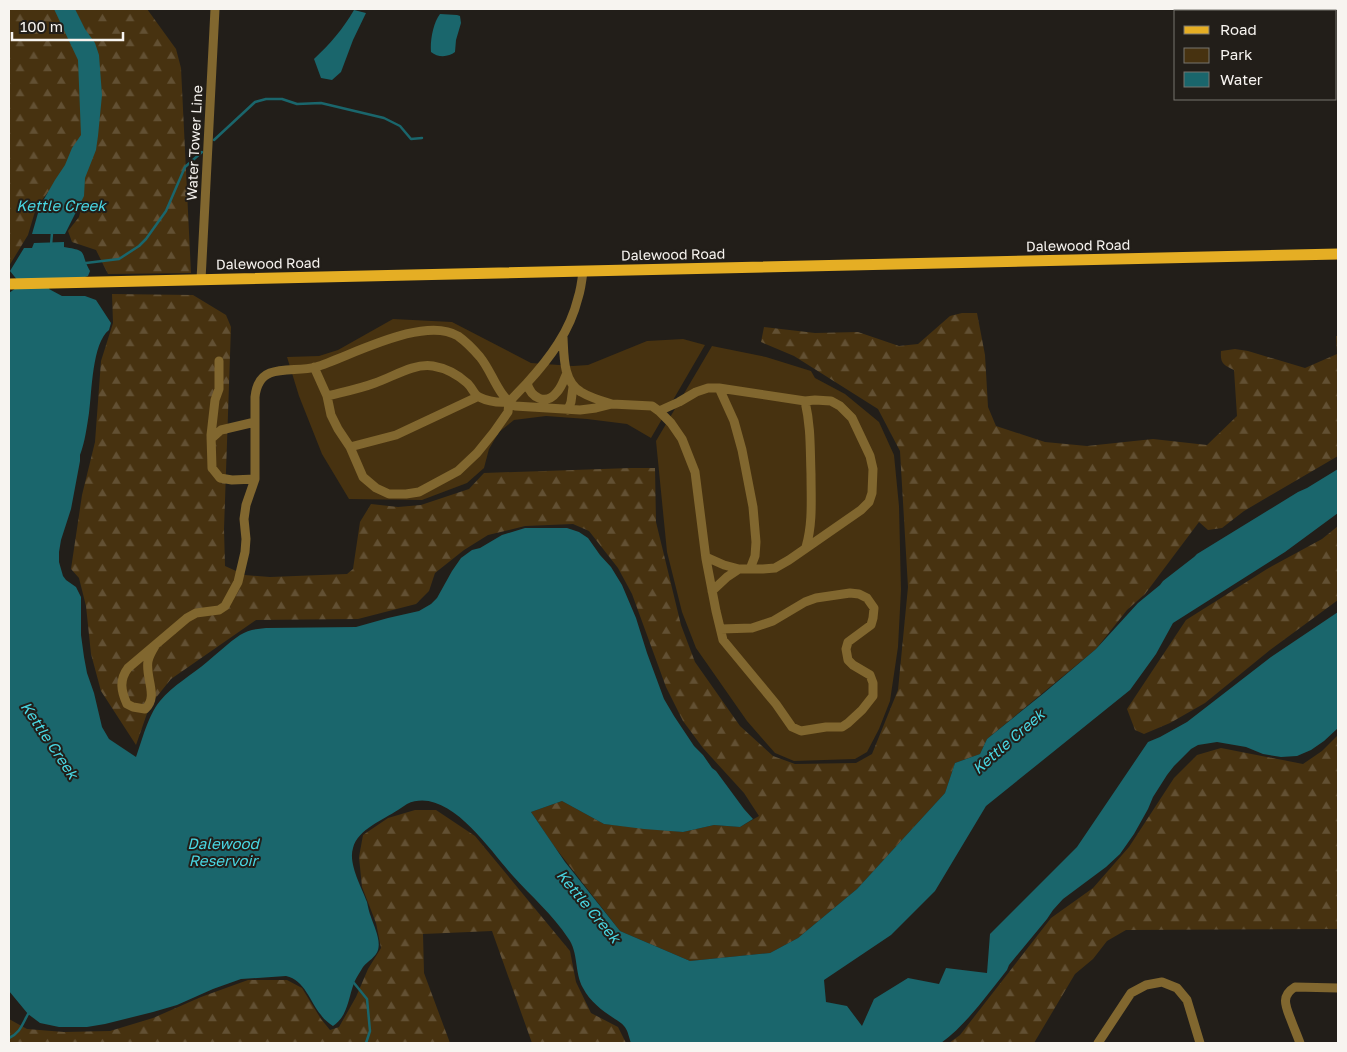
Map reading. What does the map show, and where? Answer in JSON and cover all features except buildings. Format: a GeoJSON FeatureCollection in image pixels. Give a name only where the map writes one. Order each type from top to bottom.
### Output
{"type":"FeatureCollection","features":[{"type":"Feature","properties":{"kind":"main road","name":"Dalewood Road"},"geometry":{"type":"LineString","coordinates":[[9,284],[1338,254]]}},
{"type":"Feature","properties":{"kind":"street","name":"Water Tower Line"},"geometry":{"type":"LineString","coordinates":[[201,280],[215,9]]}},
{"type":"Feature","properties":{"kind":"street"},"geometry":{"type":"LineString","coordinates":[[314,367],[327,396],[331,415],[350,447],[363,477],[376,488],[388,494],[419,492],[458,471],[478,453],[508,412],[509,402],[545,364],[563,337],[578,298],[583,271]]}},
{"type":"Feature","properties":{"kind":"street"},"geometry":{"type":"LineString","coordinates":[[155,646],[148,661],[148,677],[152,700],[145,709],[133,707],[127,704],[124,697],[122,680],[128,668],[187,618],[196,613],[219,610],[226,606],[238,582],[242,570],[246,539],[244,519],[246,505],[255,479],[256,389],[262,378],[278,371],[314,367],[387,340],[420,332],[446,331],[458,336],[481,358],[495,384],[509,402],[516,406],[580,410],[612,404],[652,406],[659,411],[671,422],[682,439],[695,472],[706,557],[723,640],[776,704],[792,727],[800,731],[826,726],[842,727],[862,710],[873,696],[873,683],[870,675],[848,660],[846,649],[848,642],[871,625],[873,618],[874,608],[867,598],[859,594],[850,593],[816,598],[805,602],[774,621],[752,628],[721,629]]}},
{"type":"Feature","properties":{"kind":"street"},"geometry":{"type":"LineString","coordinates":[[563,337],[567,374],[574,386],[582,393],[612,404]]}},
{"type":"Feature","properties":{"kind":"street"},"geometry":{"type":"LineString","coordinates":[[219,361],[219,389],[215,400],[211,439],[212,468],[220,478],[232,480],[255,479]]}},
{"type":"Feature","properties":{"kind":"street"},"geometry":{"type":"LineString","coordinates":[[327,396],[357,389],[413,368],[426,366],[444,369],[468,384],[478,397],[495,403],[509,402]]}},
{"type":"Feature","properties":{"kind":"street"},"geometry":{"type":"LineString","coordinates":[[527,383],[534,396],[543,400],[551,398],[558,392],[567,374]]}},
{"type":"Feature","properties":{"kind":"street"},"geometry":{"type":"LineString","coordinates":[[568,410],[574,386]]}},
{"type":"Feature","properties":{"kind":"street"},"geometry":{"type":"LineString","coordinates":[[659,411],[708,388],[805,401],[831,401],[840,406],[852,418],[870,456],[873,469],[872,493],[869,502],[861,510],[789,560],[775,568],[740,569],[724,565],[706,557]]}},
{"type":"Feature","properties":{"kind":"street"},"geometry":{"type":"LineString","coordinates":[[719,388],[734,421],[742,450],[752,507],[756,542],[755,556],[750,569]]}},
{"type":"Feature","properties":{"kind":"street"},"geometry":{"type":"LineString","coordinates":[[350,447],[396,435],[478,397]]}},
{"type":"Feature","properties":{"kind":"street"},"geometry":{"type":"LineString","coordinates":[[805,401],[811,439],[812,509],[810,533],[806,547]]}},
{"type":"Feature","properties":{"kind":"street"},"geometry":{"type":"LineString","coordinates":[[211,439],[221,430],[255,422]]}},
{"type":"Feature","properties":{"kind":"street"},"geometry":{"type":"LineString","coordinates":[[712,591],[727,576],[740,569]]}},
{"type":"Feature","properties":{"kind":"street"},"geometry":{"type":"LineString","coordinates":[[1098,1043],[1131,993],[1146,985],[1162,982],[1177,988],[1187,1000],[1200,1043]]}},
{"type":"Feature","properties":{"kind":"street"},"geometry":{"type":"LineString","coordinates":[[1300,1043],[1285,1006],[1289,991],[1295,987],[1316,989],[1338,988]]}},
{"type":"Feature","properties":{"kind":"green space"},"geometry":{"type":"Polygon","coordinates":[[[9,9],[147,9],[176,49],[181,68],[191,273],[108,274],[96,250],[72,242],[68,231],[79,217],[81,209],[77,200],[48,192],[36,208],[28,235],[9,266],[9,9]]]}},
{"type":"Feature","properties":{"kind":"green space"},"geometry":{"type":"Polygon","coordinates":[[[112,294],[193,295],[226,315],[231,327],[224,529],[225,566],[245,575],[270,577],[347,574],[353,569],[360,522],[371,504],[398,507],[421,505],[469,489],[484,473],[655,468],[656,522],[681,625],[695,662],[740,726],[773,756],[795,764],[856,763],[872,754],[898,690],[908,587],[900,451],[878,409],[794,356],[761,342],[764,327],[815,333],[858,332],[899,346],[918,344],[950,316],[962,313],[977,313],[985,355],[988,407],[996,426],[1045,442],[1087,446],[1153,439],[1207,445],[1237,416],[1234,370],[1223,364],[1221,351],[1235,349],[1248,351],[1305,368],[1337,354],[1336,336],[1338,336],[1338,456],[1244,511],[1222,528],[1208,530],[1199,522],[1145,594],[1127,610],[1096,649],[987,739],[980,754],[955,763],[945,793],[857,889],[798,938],[770,953],[690,961],[620,931],[554,846],[531,812],[562,801],[604,824],[683,832],[714,825],[740,827],[759,816],[744,793],[703,748],[683,721],[666,687],[632,594],[618,568],[589,531],[573,524],[525,526],[488,535],[464,550],[435,573],[429,591],[416,604],[358,619],[256,620],[171,679],[150,705],[136,745],[101,691],[91,654],[86,606],[79,578],[71,569],[82,495],[95,442],[101,361],[113,323],[112,294]]]}},
{"type":"Feature","properties":{"kind":"green space"},"geometry":{"type":"Polygon","coordinates":[[[393,319],[452,322],[531,363],[573,366],[588,365],[647,341],[683,339],[705,345],[651,438],[627,424],[546,416],[514,420],[499,432],[489,449],[484,468],[467,483],[422,500],[349,499],[322,454],[299,396],[287,357],[319,356],[338,350],[393,319]]]}},
{"type":"Feature","properties":{"kind":"green space"},"geometry":{"type":"Polygon","coordinates":[[[712,346],[766,357],[811,371],[815,378],[845,394],[879,422],[894,455],[899,506],[901,590],[898,647],[890,701],[867,752],[855,759],[794,761],[775,753],[747,721],[696,648],[682,612],[667,552],[656,441],[712,346]]]}},
{"type":"Feature","properties":{"kind":"green space"},"geometry":{"type":"Polygon","coordinates":[[[1338,526],[1338,600],[1270,650],[1205,703],[1170,723],[1144,734],[1135,730],[1127,709],[1186,620],[1267,569],[1322,539],[1338,526]]]}},
{"type":"Feature","properties":{"kind":"green space"},"geometry":{"type":"Polygon","coordinates":[[[1338,735],[1338,929],[1126,930],[1107,941],[1093,959],[1075,974],[1034,1043],[949,1043],[960,1035],[1051,918],[1093,888],[1129,847],[1174,778],[1197,755],[1221,748],[1303,764],[1322,751],[1338,735]]]}},
{"type":"Feature","properties":{"kind":"green space"},"geometry":{"type":"Polygon","coordinates":[[[415,810],[436,810],[475,836],[570,951],[576,982],[591,1013],[618,1027],[626,1043],[532,1043],[492,931],[423,934],[424,973],[450,1043],[9,1043],[9,1019],[27,1029],[64,1032],[110,1031],[153,1018],[201,997],[248,980],[287,980],[302,988],[330,1030],[339,1027],[356,997],[368,969],[381,948],[376,923],[362,887],[359,857],[363,835],[388,818],[415,810]]]}},
{"type":"Feature","properties":{"kind":"water","name":"Kettle Creek"},"geometry":{"type":"Polygon","coordinates":[[[54,9],[75,9],[85,29],[95,43],[99,55],[102,95],[98,136],[96,150],[85,178],[84,196],[65,234],[32,234],[40,206],[81,135],[78,60],[54,9]]]}},
{"type":"Feature","properties":{"kind":"water"},"geometry":{"type":"Polygon","coordinates":[[[354,10],[366,13],[341,72],[332,80],[321,78],[314,59],[336,36],[354,10]]]}},
{"type":"Feature","properties":{"kind":"water"},"geometry":{"type":"Polygon","coordinates":[[[440,14],[460,16],[461,23],[455,52],[447,56],[440,56],[431,52],[432,32],[440,14]]]}},
{"type":"Feature","properties":{"kind":"water","name":"Dalewood Reservoir"},"geometry":{"type":"Polygon","coordinates":[[[64,242],[64,247],[83,253],[90,271],[88,276],[76,280],[52,282],[49,289],[62,296],[85,296],[96,300],[111,323],[109,330],[103,336],[96,356],[86,434],[80,455],[71,509],[61,540],[59,562],[63,576],[76,587],[81,597],[81,635],[84,657],[102,727],[109,739],[136,757],[149,721],[165,695],[243,633],[266,628],[356,627],[419,611],[437,598],[461,558],[472,550],[480,548],[502,535],[525,528],[567,528],[579,532],[588,538],[611,567],[622,585],[636,618],[664,699],[694,746],[753,819],[740,827],[714,825],[683,832],[604,824],[562,801],[531,812],[565,862],[620,931],[690,961],[770,953],[798,938],[857,889],[945,793],[955,763],[980,754],[987,739],[1096,649],[1138,603],[1163,581],[1197,554],[1338,469],[1338,513],[1285,552],[1173,623],[1156,654],[1130,690],[986,806],[935,891],[891,935],[824,980],[826,1002],[847,1006],[862,1026],[874,999],[908,978],[939,984],[946,968],[987,973],[990,934],[1077,847],[1148,742],[1187,722],[1271,657],[1338,612],[1338,728],[1311,750],[1297,756],[1281,757],[1263,754],[1246,747],[1217,742],[1198,745],[1191,749],[1167,775],[1134,834],[1120,854],[1106,867],[1063,899],[976,1009],[941,1043],[631,1043],[623,1025],[589,998],[578,976],[574,950],[556,921],[467,824],[438,804],[422,801],[407,804],[365,830],[353,848],[352,861],[377,933],[379,946],[376,955],[363,967],[357,977],[345,1012],[333,1026],[322,1017],[303,987],[293,978],[286,976],[241,979],[177,1005],[105,1024],[87,1027],[59,1027],[40,1023],[28,1014],[9,991],[9,293],[16,288],[18,281],[10,271],[24,248],[32,248],[34,243],[64,242]]]}},
{"type":"Feature","properties":{"kind":"waterway"},"geometry":{"type":"LineString","coordinates":[[214,140],[255,102],[266,99],[282,99],[297,104],[321,103],[384,118],[400,126],[411,139],[422,138]]}},
{"type":"Feature","properties":{"kind":"waterway"},"geometry":{"type":"LineString","coordinates":[[86,263],[119,259],[139,246],[166,211],[185,167],[202,152]]}},
{"type":"Feature","properties":{"kind":"waterway","name":"Kettle Creek"},"geometry":{"type":"LineString","coordinates":[[51,245],[52,233]]}},
{"type":"Feature","properties":{"kind":"waterway"},"geometry":{"type":"LineString","coordinates":[[354,983],[367,999],[370,1031],[366,1043]]}},
{"type":"Feature","properties":{"kind":"waterway"},"geometry":{"type":"LineString","coordinates":[[9,1038],[18,1031],[28,1014]]}}]}
